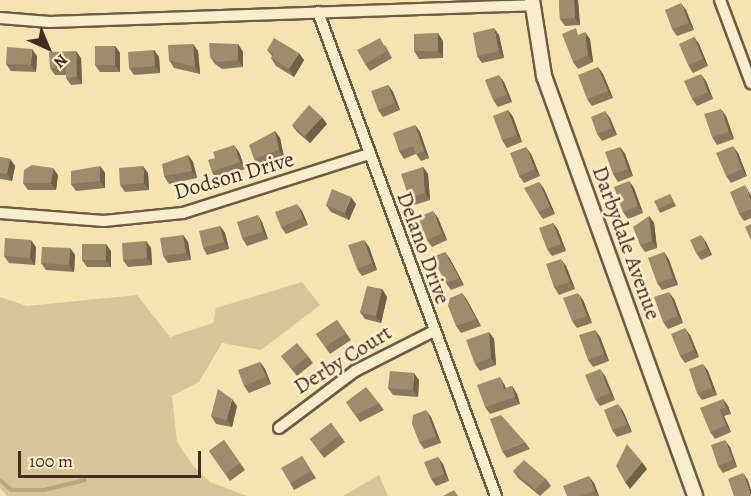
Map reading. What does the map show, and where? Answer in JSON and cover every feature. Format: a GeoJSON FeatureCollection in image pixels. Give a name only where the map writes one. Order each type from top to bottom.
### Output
{"type":"FeatureCollection","features":[{"type":"Feature","properties":{"kind":"street"},"geometry":{"type":"LineString","coordinates":[[720,0],[751,83]]}},
{"type":"Feature","properties":{"kind":"street"},"geometry":{"type":"LineString","coordinates":[[0,18],[50,22],[532,3]]}},
{"type":"Feature","properties":{"kind":"street","name":"Darbydale Avenue"},"geometry":{"type":"LineString","coordinates":[[532,3],[544,76],[695,496]]}},
{"type":"Feature","properties":{"kind":"street","name":"Delano Drive"},"geometry":{"type":"LineString","coordinates":[[318,12],[432,332],[496,496]]}},
{"type":"Feature","properties":{"kind":"street","name":"Dodson Drive"},"geometry":{"type":"LineString","coordinates":[[0,213],[104,221],[183,213],[369,154]]}},
{"type":"Feature","properties":{"kind":"street","name":"Derby Court"},"geometry":{"type":"LineString","coordinates":[[279,428],[355,370],[432,332]]}},
{"type":"Feature","properties":{"kind":"shaded area"},"geometry":{"type":"Polygon","coordinates":[[[302,282],[320,305],[261,350],[222,343],[199,382],[172,396],[177,442],[194,467],[210,482],[247,496],[7,496],[0,488],[0,297],[27,306],[137,295],[170,337],[213,323],[216,308],[302,282]]]}},
{"type":"Feature","properties":{"kind":"shaded area"},"geometry":{"type":"Polygon","coordinates":[[[379,475],[388,496],[343,496],[379,475]]]}},
{"type":"Feature","properties":{"kind":"building"},"geometry":{"type":"Polygon","coordinates":[[[559,0],[574,0],[575,18],[560,19],[559,0]]]}},
{"type":"Feature","properties":{"kind":"building"},"geometry":{"type":"Polygon","coordinates":[[[681,3],[689,23],[672,29],[665,10],[681,3]]]}},
{"type":"Feature","properties":{"kind":"building"},"geometry":{"type":"Polygon","coordinates":[[[494,28],[499,51],[477,56],[473,33],[494,28]]]}},
{"type":"Feature","properties":{"kind":"building"},"geometry":{"type":"Polygon","coordinates":[[[576,28],[578,35],[585,32],[588,55],[573,62],[562,34],[576,28]]]}},
{"type":"Feature","properties":{"kind":"building"},"geometry":{"type":"Polygon","coordinates":[[[438,33],[438,51],[414,51],[414,34],[438,33]]]}},
{"type":"Feature","properties":{"kind":"building"},"geometry":{"type":"Polygon","coordinates":[[[694,37],[703,59],[688,65],[679,44],[694,37]]]}},
{"type":"Feature","properties":{"kind":"building"},"geometry":{"type":"Polygon","coordinates":[[[274,38],[299,53],[289,69],[271,58],[274,54],[267,50],[274,38]]]}},
{"type":"Feature","properties":{"kind":"building"},"geometry":{"type":"Polygon","coordinates":[[[380,38],[387,51],[365,64],[357,50],[380,38]]]}},
{"type":"Feature","properties":{"kind":"building"},"geometry":{"type":"Polygon","coordinates":[[[209,43],[238,44],[238,60],[217,62],[210,57],[209,43]]]}},
{"type":"Feature","properties":{"kind":"building"},"geometry":{"type":"Polygon","coordinates":[[[193,44],[195,67],[169,60],[168,45],[193,44]]]}},
{"type":"Feature","properties":{"kind":"building"},"geometry":{"type":"Polygon","coordinates":[[[95,46],[115,46],[115,65],[95,65],[95,46]]]}},
{"type":"Feature","properties":{"kind":"building"},"geometry":{"type":"Polygon","coordinates":[[[7,47],[32,49],[31,65],[6,64],[7,47]]]}},
{"type":"Feature","properties":{"kind":"building"},"geometry":{"type":"Polygon","coordinates":[[[154,50],[155,66],[129,68],[128,52],[154,50]]]}},
{"type":"Feature","properties":{"kind":"building"},"geometry":{"type":"Polygon","coordinates":[[[76,51],[77,77],[66,78],[66,67],[50,68],[49,52],[76,51]]]}},
{"type":"Feature","properties":{"kind":"building"},"geometry":{"type":"Polygon","coordinates":[[[598,67],[608,91],[587,99],[578,75],[598,67]]]}},
{"type":"Feature","properties":{"kind":"building"},"geometry":{"type":"Polygon","coordinates":[[[701,74],[708,92],[692,99],[684,81],[701,74]]]}},
{"type":"Feature","properties":{"kind":"building"},"geometry":{"type":"Polygon","coordinates":[[[499,75],[507,95],[493,100],[485,80],[499,75]]]}},
{"type":"Feature","properties":{"kind":"building"},"geometry":{"type":"Polygon","coordinates":[[[388,85],[395,103],[378,110],[371,91],[388,85]]]}},
{"type":"Feature","properties":{"kind":"building"},"geometry":{"type":"Polygon","coordinates":[[[309,105],[322,117],[305,136],[292,125],[309,105]]]}},
{"type":"Feature","properties":{"kind":"building"},"geometry":{"type":"Polygon","coordinates":[[[721,109],[729,132],[712,137],[704,114],[721,109]]]}},
{"type":"Feature","properties":{"kind":"building"},"geometry":{"type":"Polygon","coordinates":[[[508,110],[517,135],[502,140],[493,116],[508,110]]]}},
{"type":"Feature","properties":{"kind":"building"},"geometry":{"type":"Polygon","coordinates":[[[605,111],[612,128],[597,134],[591,117],[605,111]]]}},
{"type":"Feature","properties":{"kind":"building"},"geometry":{"type":"Polygon","coordinates":[[[415,125],[424,151],[416,154],[413,146],[399,151],[393,133],[415,125]]]}},
{"type":"Feature","properties":{"kind":"building"},"geometry":{"type":"Polygon","coordinates":[[[275,131],[279,150],[254,159],[249,145],[275,131]]]}},
{"type":"Feature","properties":{"kind":"building"},"geometry":{"type":"Polygon","coordinates":[[[234,145],[240,162],[212,172],[208,160],[215,158],[213,152],[234,145]]]}},
{"type":"Feature","properties":{"kind":"building"},"geometry":{"type":"Polygon","coordinates":[[[733,146],[742,169],[726,176],[716,153],[733,146]]]}},
{"type":"Feature","properties":{"kind":"building"},"geometry":{"type":"Polygon","coordinates":[[[526,147],[535,169],[519,176],[510,153],[526,147]]]}},
{"type":"Feature","properties":{"kind":"building"},"geometry":{"type":"Polygon","coordinates":[[[620,147],[628,169],[613,174],[605,152],[620,147]]]}},
{"type":"Feature","properties":{"kind":"building"},"geometry":{"type":"Polygon","coordinates":[[[188,155],[192,171],[164,176],[162,164],[188,155]]]}},
{"type":"Feature","properties":{"kind":"building"},"geometry":{"type":"Polygon","coordinates":[[[0,157],[10,159],[7,174],[0,173],[0,157]]]}},
{"type":"Feature","properties":{"kind":"building"},"geometry":{"type":"Polygon","coordinates":[[[32,165],[53,168],[51,183],[23,183],[24,170],[32,165]]]}},
{"type":"Feature","properties":{"kind":"building"},"geometry":{"type":"Polygon","coordinates":[[[100,166],[100,181],[71,184],[71,171],[100,166]]]}},
{"type":"Feature","properties":{"kind":"building"},"geometry":{"type":"Polygon","coordinates":[[[143,166],[144,183],[120,185],[119,168],[143,166]]]}},
{"type":"Feature","properties":{"kind":"building"},"geometry":{"type":"Polygon","coordinates":[[[423,167],[425,193],[409,198],[401,174],[423,167]]]}},
{"type":"Feature","properties":{"kind":"building"},"geometry":{"type":"Polygon","coordinates":[[[629,181],[638,206],[623,212],[614,187],[629,181]]]}},
{"type":"Feature","properties":{"kind":"building"},"geometry":{"type":"Polygon","coordinates":[[[539,182],[550,207],[538,212],[524,188],[539,182]]]}},
{"type":"Feature","properties":{"kind":"building"},"geometry":{"type":"Polygon","coordinates":[[[745,185],[751,201],[751,209],[739,214],[730,192],[745,185]]]}},
{"type":"Feature","properties":{"kind":"building"},"geometry":{"type":"Polygon","coordinates":[[[332,189],[351,197],[345,213],[326,205],[332,189]]]}},
{"type":"Feature","properties":{"kind":"building"},"geometry":{"type":"Polygon","coordinates":[[[670,194],[673,202],[658,209],[654,201],[670,194]]]}},
{"type":"Feature","properties":{"kind":"building"},"geometry":{"type":"Polygon","coordinates":[[[297,204],[303,218],[281,227],[275,212],[297,204]]]}},
{"type":"Feature","properties":{"kind":"building"},"geometry":{"type":"Polygon","coordinates":[[[433,211],[442,233],[427,240],[418,217],[433,211]]]}},
{"type":"Feature","properties":{"kind":"building"},"geometry":{"type":"Polygon","coordinates":[[[258,215],[263,232],[242,238],[237,222],[258,215]]]}},
{"type":"Feature","properties":{"kind":"building"},"geometry":{"type":"Polygon","coordinates":[[[649,216],[652,241],[640,245],[633,227],[649,216]]]}},
{"type":"Feature","properties":{"kind":"building"},"geometry":{"type":"Polygon","coordinates":[[[553,223],[561,244],[547,249],[539,228],[553,223]]]}},
{"type":"Feature","properties":{"kind":"building"},"geometry":{"type":"Polygon","coordinates":[[[751,224],[751,240],[745,227],[751,224]]]}},
{"type":"Feature","properties":{"kind":"building"},"geometry":{"type":"Polygon","coordinates":[[[220,226],[224,242],[203,248],[199,231],[220,226]]]}},
{"type":"Feature","properties":{"kind":"building"},"geometry":{"type":"Polygon","coordinates":[[[183,235],[186,253],[163,256],[160,238],[183,235]]]}},
{"type":"Feature","properties":{"kind":"building"},"geometry":{"type":"Polygon","coordinates":[[[701,235],[707,248],[696,253],[690,240],[701,235]]]}},
{"type":"Feature","properties":{"kind":"building"},"geometry":{"type":"Polygon","coordinates":[[[5,238],[31,240],[30,258],[4,256],[5,238]]]}},
{"type":"Feature","properties":{"kind":"building"},"geometry":{"type":"Polygon","coordinates":[[[364,240],[372,263],[357,269],[348,245],[364,240]]]}},
{"type":"Feature","properties":{"kind":"building"},"geometry":{"type":"Polygon","coordinates":[[[146,241],[147,258],[123,260],[122,243],[146,241]]]}},
{"type":"Feature","properties":{"kind":"building"},"geometry":{"type":"Polygon","coordinates":[[[82,244],[106,244],[106,260],[82,260],[82,244]]]}},
{"type":"Feature","properties":{"kind":"building"},"geometry":{"type":"Polygon","coordinates":[[[42,247],[70,248],[69,265],[41,263],[42,247]]]}},
{"type":"Feature","properties":{"kind":"building"},"geometry":{"type":"Polygon","coordinates":[[[445,252],[459,278],[446,283],[432,257],[445,252]]]}},
{"type":"Feature","properties":{"kind":"building"},"geometry":{"type":"Polygon","coordinates":[[[664,252],[673,278],[657,283],[648,258],[664,252]]]}},
{"type":"Feature","properties":{"kind":"building"},"geometry":{"type":"Polygon","coordinates":[[[561,259],[570,282],[554,287],[546,264],[561,259]]]}},
{"type":"Feature","properties":{"kind":"building"},"geometry":{"type":"Polygon","coordinates":[[[367,286],[382,289],[376,316],[360,312],[367,286]]]}},
{"type":"Feature","properties":{"kind":"building"},"geometry":{"type":"Polygon","coordinates":[[[669,292],[678,316],[663,322],[654,297],[669,292]]]}},
{"type":"Feature","properties":{"kind":"building"},"geometry":{"type":"Polygon","coordinates":[[[462,293],[476,319],[456,326],[448,306],[450,298],[462,293]]]}},
{"type":"Feature","properties":{"kind":"building"},"geometry":{"type":"Polygon","coordinates":[[[578,293],[587,316],[572,321],[563,298],[578,293]]]}},
{"type":"Feature","properties":{"kind":"building"},"geometry":{"type":"Polygon","coordinates":[[[337,320],[346,333],[325,347],[316,334],[337,320]]]}},
{"type":"Feature","properties":{"kind":"building"},"geometry":{"type":"Polygon","coordinates":[[[685,328],[694,350],[680,356],[671,334],[685,328]]]}},
{"type":"Feature","properties":{"kind":"building"},"geometry":{"type":"Polygon","coordinates":[[[595,330],[604,354],[588,360],[579,335],[595,330]]]}},
{"type":"Feature","properties":{"kind":"building"},"geometry":{"type":"Polygon","coordinates":[[[489,332],[491,358],[475,364],[466,340],[489,332]]]}},
{"type":"Feature","properties":{"kind":"building"},"geometry":{"type":"Polygon","coordinates":[[[297,343],[308,356],[292,369],[281,356],[297,343]]]}},
{"type":"Feature","properties":{"kind":"building"},"geometry":{"type":"Polygon","coordinates":[[[260,362],[266,377],[244,386],[238,370],[260,362]]]}},
{"type":"Feature","properties":{"kind":"building"},"geometry":{"type":"Polygon","coordinates":[[[703,364],[712,388],[697,393],[689,369],[703,364]]]}},
{"type":"Feature","properties":{"kind":"building"},"geometry":{"type":"Polygon","coordinates":[[[600,369],[610,393],[595,399],[585,375],[600,369]]]}},
{"type":"Feature","properties":{"kind":"building"},"geometry":{"type":"Polygon","coordinates":[[[390,371],[414,373],[413,390],[388,388],[390,371]]]}},
{"type":"Feature","properties":{"kind":"building"},"geometry":{"type":"Polygon","coordinates":[[[500,377],[504,389],[512,386],[515,397],[485,407],[477,385],[500,377]]]}},
{"type":"Feature","properties":{"kind":"building"},"geometry":{"type":"Polygon","coordinates":[[[366,387],[379,403],[355,415],[346,402],[366,387]]]}},
{"type":"Feature","properties":{"kind":"building"},"geometry":{"type":"Polygon","coordinates":[[[218,389],[232,399],[227,420],[211,416],[218,389]]]}},
{"type":"Feature","properties":{"kind":"building"},"geometry":{"type":"Polygon","coordinates":[[[723,399],[726,407],[720,409],[726,425],[710,432],[700,408],[723,399]]]}},
{"type":"Feature","properties":{"kind":"building"},"geometry":{"type":"Polygon","coordinates":[[[618,404],[627,424],[612,430],[604,410],[618,404]]]}},
{"type":"Feature","properties":{"kind":"building"},"geometry":{"type":"Polygon","coordinates":[[[426,410],[436,436],[419,442],[412,424],[413,415],[426,410]]]}},
{"type":"Feature","properties":{"kind":"building"},"geometry":{"type":"Polygon","coordinates":[[[501,415],[525,442],[502,451],[490,419],[501,415]]]}},
{"type":"Feature","properties":{"kind":"building"},"geometry":{"type":"Polygon","coordinates":[[[331,423],[340,435],[319,451],[310,439],[331,423]]]}},
{"type":"Feature","properties":{"kind":"building"},"geometry":{"type":"Polygon","coordinates":[[[224,440],[240,463],[225,474],[209,451],[224,440]]]}},
{"type":"Feature","properties":{"kind":"building"},"geometry":{"type":"Polygon","coordinates":[[[725,440],[733,460],[718,466],[711,445],[725,440]]]}},
{"type":"Feature","properties":{"kind":"building"},"geometry":{"type":"Polygon","coordinates":[[[627,444],[642,462],[625,482],[616,466],[627,444]]]}},
{"type":"Feature","properties":{"kind":"building"},"geometry":{"type":"Polygon","coordinates":[[[302,456],[311,471],[290,483],[281,468],[302,456]]]}},
{"type":"Feature","properties":{"kind":"building"},"geometry":{"type":"Polygon","coordinates":[[[438,457],[444,474],[431,479],[424,462],[438,457]]]}},
{"type":"Feature","properties":{"kind":"building"},"geometry":{"type":"Polygon","coordinates":[[[524,460],[546,479],[535,489],[513,471],[524,460]]]}},
{"type":"Feature","properties":{"kind":"building"},"geometry":{"type":"Polygon","coordinates":[[[743,473],[751,496],[734,496],[728,479],[743,473]]]}},
{"type":"Feature","properties":{"kind":"building"},"geometry":{"type":"Polygon","coordinates":[[[589,476],[595,491],[581,496],[567,496],[563,486],[589,476]]]}},
{"type":"Feature","properties":{"kind":"building"},"geometry":{"type":"Polygon","coordinates":[[[454,490],[458,496],[443,496],[454,490]]]}},
{"type":"Feature","properties":{"kind":"waterway"},"geometry":{"type":"LineString","coordinates":[[0,480],[11,490],[44,490],[85,480]]}}]}
